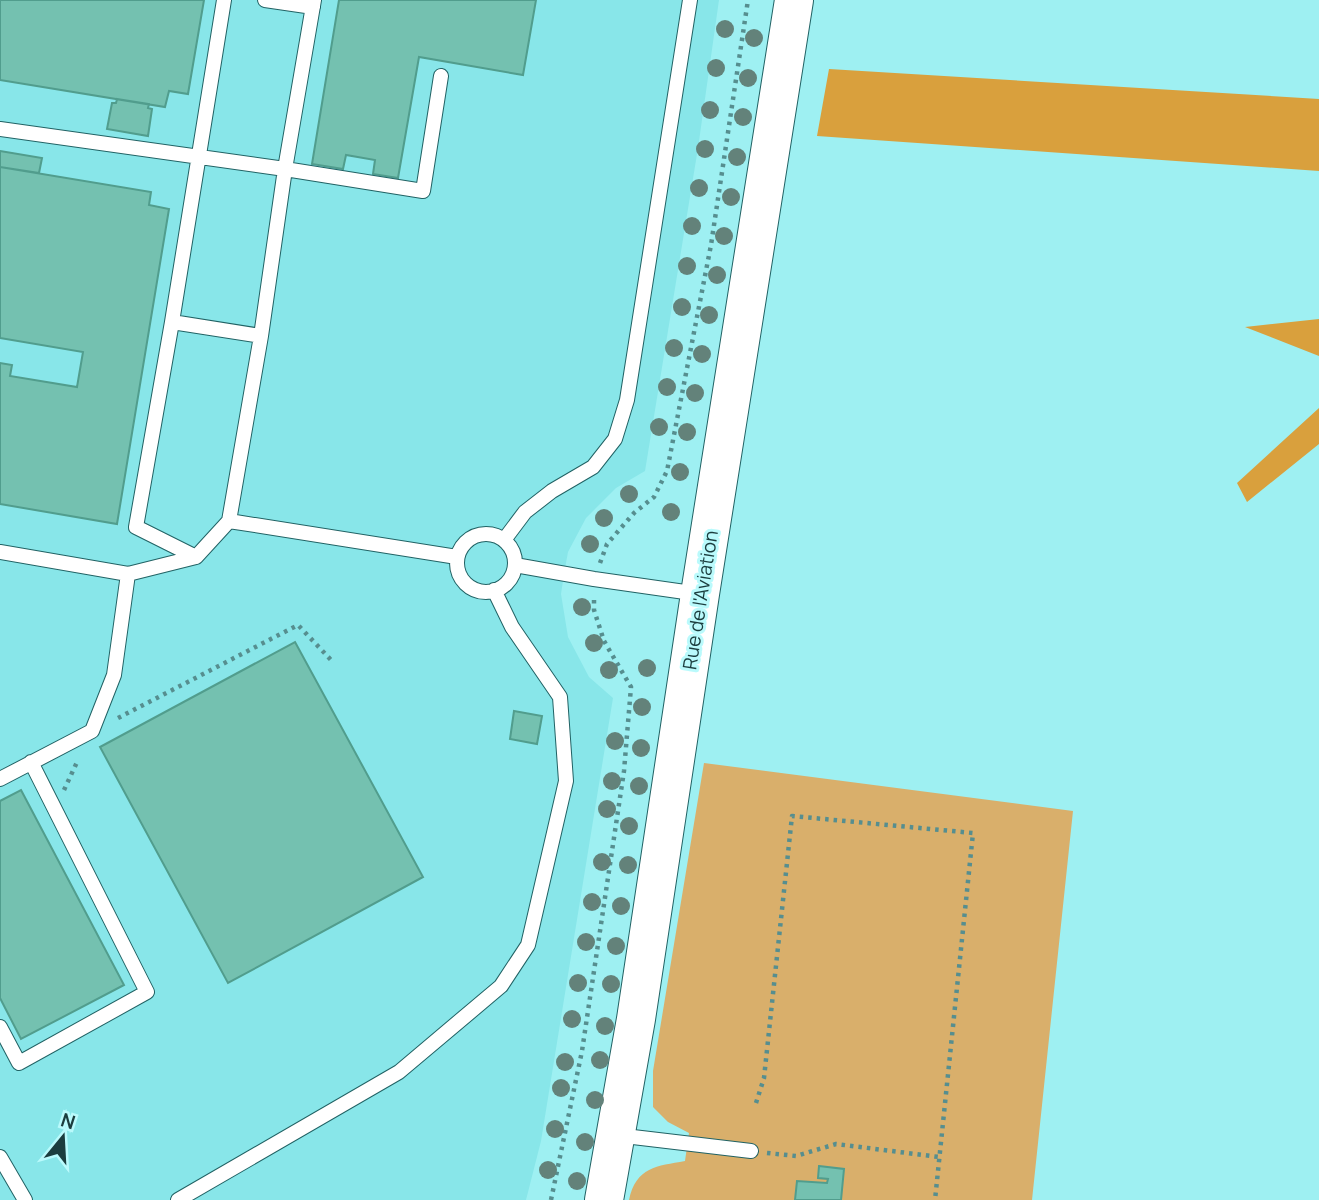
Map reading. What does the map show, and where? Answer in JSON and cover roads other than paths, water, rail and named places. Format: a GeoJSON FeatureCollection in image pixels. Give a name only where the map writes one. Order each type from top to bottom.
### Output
{"type":"FeatureCollection","features":[{"type":"Feature","properties":{"kind":"street","name":"Rue de l'Aviation"},"geometry":{"type":"LineString","coordinates":[[604,1200],[636,1019],[794,0]]}},
{"type":"Feature","properties":{"kind":"lane"},"geometry":{"type":"LineString","coordinates":[[196,557],[136,527],[224,0]]}},
{"type":"Feature","properties":{"kind":"lane"},"geometry":{"type":"LineString","coordinates":[[0,552],[128,574],[196,557],[229,521],[313,3],[265,0]]}},
{"type":"Feature","properties":{"kind":"lane"},"geometry":{"type":"LineString","coordinates":[[504,540],[525,512],[552,491],[593,467],[615,439],[627,400],[690,0]]}},
{"type":"Feature","properties":{"kind":"lane"},"geometry":{"type":"LineString","coordinates":[[0,129],[423,191],[441,76]]}},
{"type":"Feature","properties":{"kind":"lane"},"geometry":{"type":"LineString","coordinates":[[172,322],[261,336]]}},
{"type":"Feature","properties":{"kind":"lane"},"geometry":{"type":"LineString","coordinates":[[229,521],[457,557]]}},
{"type":"Feature","properties":{"kind":"lane"},"geometry":{"type":"LineString","coordinates":[[482,534],[494,535],[504,540],[514,556],[512,576],[505,585],[494,590],[485,592],[469,586],[461,578],[458,568],[457,557],[462,546],[471,538],[482,534]]}},
{"type":"Feature","properties":{"kind":"lane"},"geometry":{"type":"LineString","coordinates":[[515,565],[700,594]]}},
{"type":"Feature","properties":{"kind":"lane"},"geometry":{"type":"LineString","coordinates":[[0,779],[92,732],[114,675],[128,574]]}},
{"type":"Feature","properties":{"kind":"lane"},"geometry":{"type":"LineString","coordinates":[[178,1200],[399,1072],[501,986],[528,945],[566,781],[561,697],[512,627],[494,590]]}},
{"type":"Feature","properties":{"kind":"lane"},"geometry":{"type":"LineString","coordinates":[[0,1027],[19,1063],[147,992],[31,762]]}},
{"type":"Feature","properties":{"kind":"lane"},"geometry":{"type":"LineString","coordinates":[[615,1135],[751,1151]]}},
{"type":"Feature","properties":{"kind":"lane"},"geometry":{"type":"LineString","coordinates":[[0,1157],[25,1200]]}}]}
